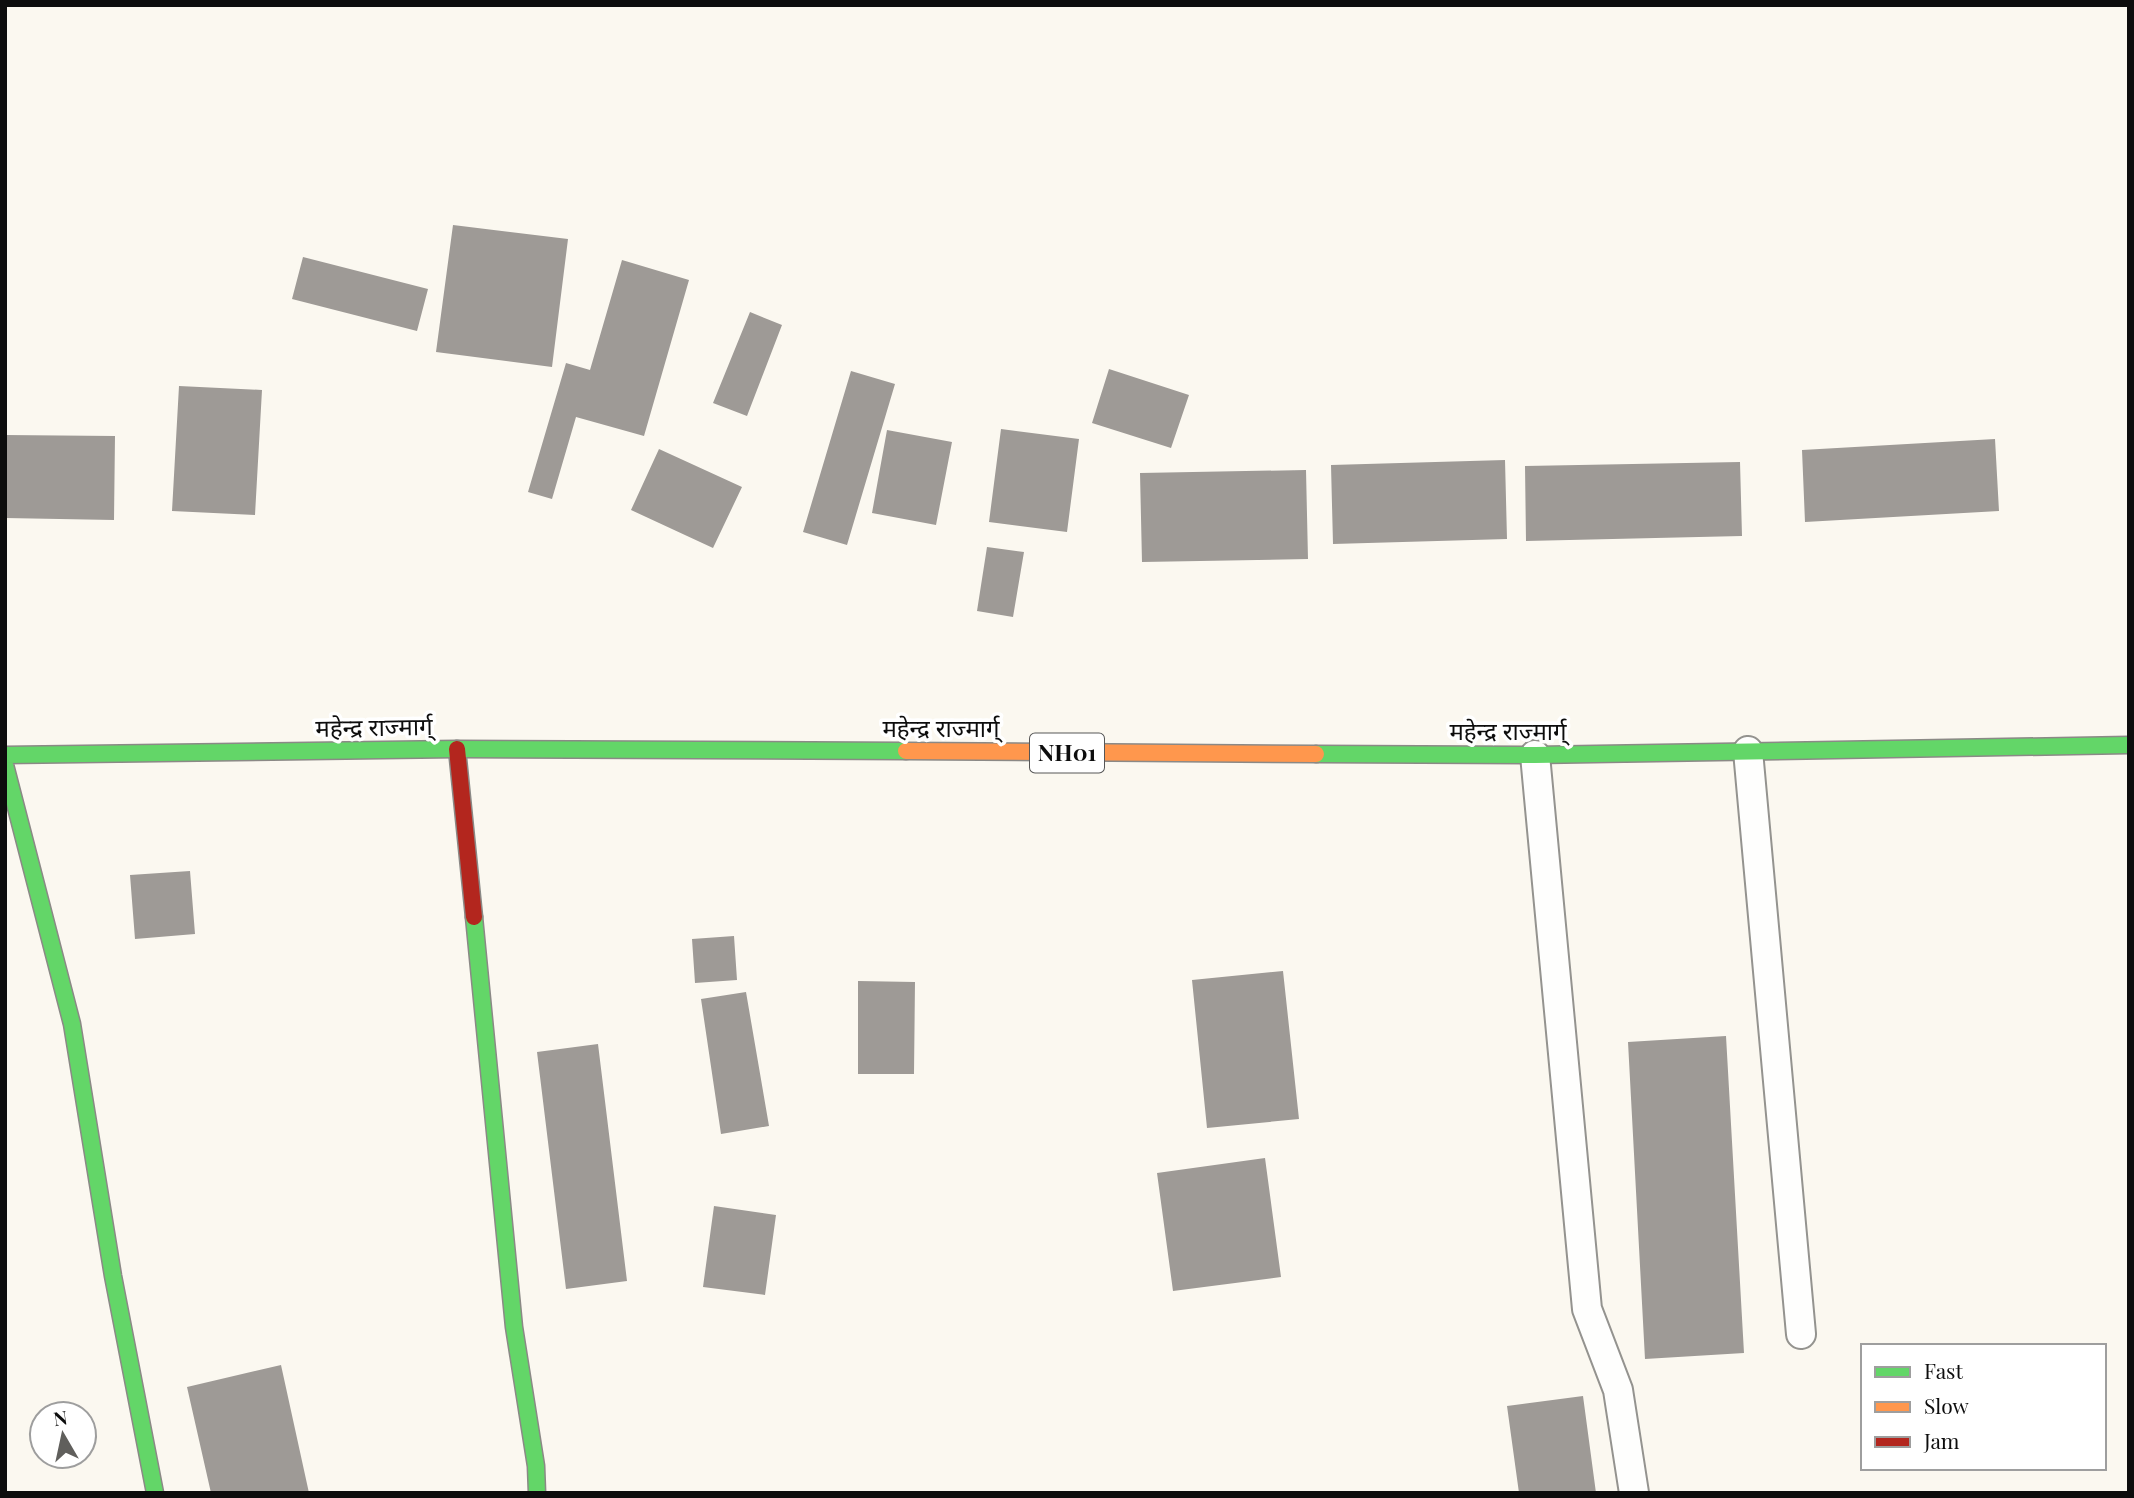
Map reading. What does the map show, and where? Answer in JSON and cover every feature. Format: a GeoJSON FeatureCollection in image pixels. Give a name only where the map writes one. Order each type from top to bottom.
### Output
{"type":"FeatureCollection","features":[{"type":"Feature","properties":{"kind":"main road","name":"महेन्द्र राज्मार्ग्"},"geometry":{"type":"LineString","coordinates":[[5,755],[457,749],[1535,755],[2129,745]]}},
{"type":"Feature","properties":{"kind":"main road"},"geometry":{"type":"LineString","coordinates":[[457,749],[514,1327],[536,1466],[537,1493]]}},
{"type":"Feature","properties":{"kind":"main road"},"geometry":{"type":"LineString","coordinates":[[5,765],[72,1024],[113,1276],[155,1493]]}},
{"type":"Feature","properties":{"kind":"lane"},"geometry":{"type":"LineString","coordinates":[[1748,751],[1801,1334]]}},
{"type":"Feature","properties":{"kind":"lane"},"geometry":{"type":"LineString","coordinates":[[1535,755],[1587,1310],[1618,1390],[1634,1493]]}},
{"type":"Feature","properties":{"kind":"building"},"geometry":{"type":"Polygon","coordinates":[[[453,225],[568,239],[552,367],[436,352],[453,225]]]}},
{"type":"Feature","properties":{"kind":"building"},"geometry":{"type":"Polygon","coordinates":[[[303,257],[428,289],[417,331],[292,299],[303,257]]]}},
{"type":"Feature","properties":{"kind":"building"},"geometry":{"type":"Polygon","coordinates":[[[622,260],[689,280],[644,436],[576,417],[552,499],[528,492],[566,363],[590,370],[622,260]]]}},
{"type":"Feature","properties":{"kind":"building"},"geometry":{"type":"Polygon","coordinates":[[[750,312],[782,325],[747,416],[713,403],[750,312]]]}},
{"type":"Feature","properties":{"kind":"building"},"geometry":{"type":"Polygon","coordinates":[[[1109,369],[1189,395],[1171,448],[1092,423],[1109,369]]]}},
{"type":"Feature","properties":{"kind":"building"},"geometry":{"type":"Polygon","coordinates":[[[851,371],[895,384],[847,545],[803,532],[851,371]]]}},
{"type":"Feature","properties":{"kind":"building"},"geometry":{"type":"Polygon","coordinates":[[[179,386],[262,390],[255,515],[172,511],[179,386]]]}},
{"type":"Feature","properties":{"kind":"building"},"geometry":{"type":"Polygon","coordinates":[[[1001,429],[1079,439],[1067,532],[989,522],[1001,429]]]}},
{"type":"Feature","properties":{"kind":"building"},"geometry":{"type":"Polygon","coordinates":[[[887,430],[952,442],[936,525],[872,513],[887,430]]]}},
{"type":"Feature","properties":{"kind":"building"},"geometry":{"type":"Polygon","coordinates":[[[5,435],[115,436],[114,520],[5,518],[5,435]]]}},
{"type":"Feature","properties":{"kind":"building"},"geometry":{"type":"Polygon","coordinates":[[[1995,439],[1999,511],[1805,522],[1802,450],[1995,439]]]}},
{"type":"Feature","properties":{"kind":"building"},"geometry":{"type":"Polygon","coordinates":[[[659,449],[742,487],[713,548],[631,510],[659,449]]]}},
{"type":"Feature","properties":{"kind":"building"},"geometry":{"type":"Polygon","coordinates":[[[1505,460],[1507,539],[1333,544],[1331,465],[1505,460]]]}},
{"type":"Feature","properties":{"kind":"building"},"geometry":{"type":"Polygon","coordinates":[[[1740,462],[1742,536],[1526,541],[1525,466],[1740,462]]]}},
{"type":"Feature","properties":{"kind":"building"},"geometry":{"type":"Polygon","coordinates":[[[1306,470],[1308,559],[1142,562],[1140,473],[1306,470]]]}},
{"type":"Feature","properties":{"kind":"building"},"geometry":{"type":"Polygon","coordinates":[[[987,547],[1024,552],[1013,617],[977,611],[987,547]]]}},
{"type":"Feature","properties":{"kind":"building"},"geometry":{"type":"Polygon","coordinates":[[[190,871],[195,934],[135,939],[130,875],[190,871]]]}},
{"type":"Feature","properties":{"kind":"building"},"geometry":{"type":"Polygon","coordinates":[[[734,936],[737,980],[695,983],[692,939],[734,936]]]}},
{"type":"Feature","properties":{"kind":"building"},"geometry":{"type":"Polygon","coordinates":[[[1283,971],[1299,1119],[1207,1128],[1192,980],[1283,971]]]}},
{"type":"Feature","properties":{"kind":"building"},"geometry":{"type":"Polygon","coordinates":[[[858,981],[915,982],[914,1074],[858,1074],[858,981]]]}},
{"type":"Feature","properties":{"kind":"building"},"geometry":{"type":"Polygon","coordinates":[[[746,992],[769,1126],[721,1134],[701,999],[746,992]]]}},
{"type":"Feature","properties":{"kind":"building"},"geometry":{"type":"Polygon","coordinates":[[[1726,1036],[1744,1353],[1645,1359],[1628,1042],[1726,1036]]]}},
{"type":"Feature","properties":{"kind":"building"},"geometry":{"type":"Polygon","coordinates":[[[598,1044],[627,1281],[566,1289],[537,1052],[598,1044]]]}},
{"type":"Feature","properties":{"kind":"building"},"geometry":{"type":"Polygon","coordinates":[[[1265,1158],[1281,1277],[1173,1291],[1157,1173],[1265,1158]]]}},
{"type":"Feature","properties":{"kind":"building"},"geometry":{"type":"Polygon","coordinates":[[[714,1206],[776,1215],[765,1295],[703,1287],[714,1206]]]}},
{"type":"Feature","properties":{"kind":"building"},"geometry":{"type":"Polygon","coordinates":[[[281,1365],[309,1493],[211,1493],[187,1387],[281,1365]]]}},
{"type":"Feature","properties":{"kind":"building"},"geometry":{"type":"Polygon","coordinates":[[[1583,1396],[1596,1493],[1519,1493],[1507,1406],[1583,1396]]]}},
{"type":"Feature","properties":{"kind":"traffic: fast"},"geometry":{"type":"LineString","coordinates":[[1316,754],[1535,755],[2129,745]]}},
{"type":"Feature","properties":{"kind":"traffic: fast"},"geometry":{"type":"LineString","coordinates":[[5,755],[457,749],[906,751]]}},
{"type":"Feature","properties":{"kind":"traffic: fast"},"geometry":{"type":"LineString","coordinates":[[5,765],[72,1024],[113,1276],[155,1493]]}},
{"type":"Feature","properties":{"kind":"traffic: fast"},"geometry":{"type":"LineString","coordinates":[[474,917],[514,1327],[536,1466],[537,1493]]}},
{"type":"Feature","properties":{"kind":"traffic: slow"},"geometry":{"type":"LineString","coordinates":[[906,751],[1316,754]]}},
{"type":"Feature","properties":{"kind":"traffic: jam"},"geometry":{"type":"LineString","coordinates":[[457,749],[474,917]]}}]}
